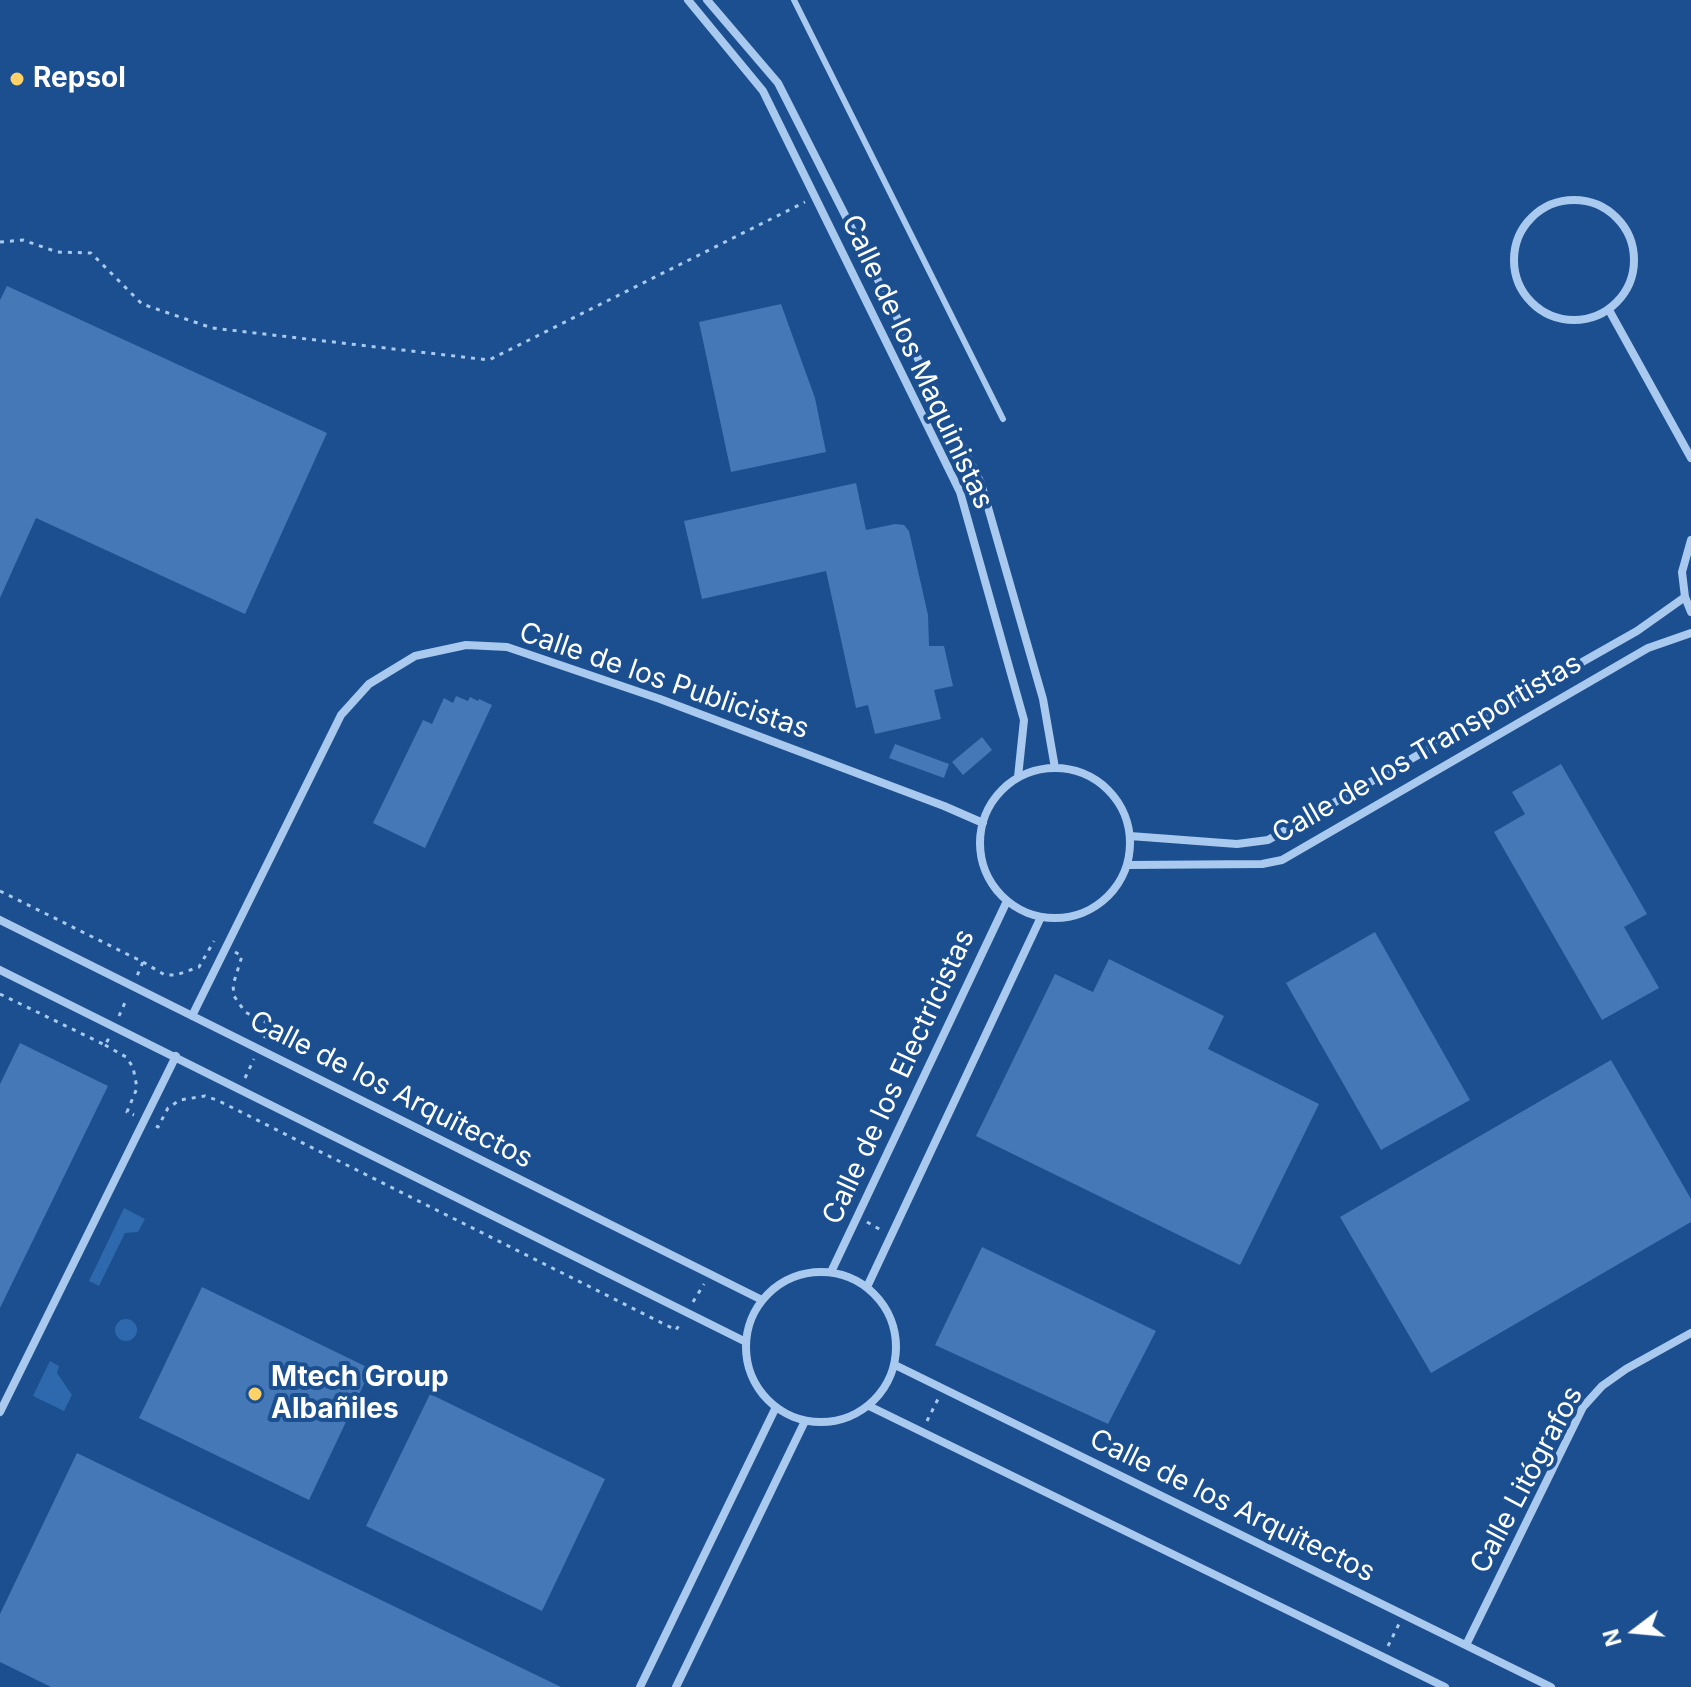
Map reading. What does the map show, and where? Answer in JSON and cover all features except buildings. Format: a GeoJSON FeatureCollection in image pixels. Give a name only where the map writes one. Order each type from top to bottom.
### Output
{"type":"FeatureCollection","features":[{"type":"Feature","properties":{"kind":"street","name":"Calle de los Maquinistas"},"geometry":{"type":"LineString","coordinates":[[688,0],[763,91],[960,492],[1024,720],[1018,777]]}},
{"type":"Feature","properties":{"kind":"street","name":"Calle de los Maquinistas"},"geometry":{"type":"LineString","coordinates":[[707,0],[778,83],[981,483],[1043,699],[1055,768]]}},
{"type":"Feature","properties":{"kind":"street"},"geometry":{"type":"LineString","coordinates":[[1579,199],[1600,205],[1617,217],[1629,234],[1635,255],[1632,276],[1624,295],[1609,310],[1592,318],[1573,321],[1554,318],[1537,309],[1524,295],[1516,278],[1513,259],[1516,240],[1525,223],[1539,210],[1558,201],[1579,199]]}},
{"type":"Feature","properties":{"kind":"street"},"geometry":{"type":"LineString","coordinates":[[1609,310],[1691,458]]}},
{"type":"Feature","properties":{"kind":"street"},"geometry":{"type":"LineString","coordinates":[[1691,540],[1682,572],[1685,597],[1691,612]]}},
{"type":"Feature","properties":{"kind":"street","name":"Calle de los Transportistas"},"geometry":{"type":"LineString","coordinates":[[1130,836],[1237,844],[1268,840],[1637,631],[1685,597]]}},
{"type":"Feature","properties":{"kind":"street","name":"Calle de los Transportistas"},"geometry":{"type":"LineString","coordinates":[[1128,865],[1262,864],[1282,860],[1648,648],[1691,633]]}},
{"type":"Feature","properties":{"kind":"street","name":"Calle de los Publicistas"},"geometry":{"type":"LineString","coordinates":[[192,1016],[341,715],[369,684],[415,656],[466,645],[507,647],[660,699],[983,823]]}},
{"type":"Feature","properties":{"kind":"street"},"geometry":{"type":"LineString","coordinates":[[1055,768],[1077,771],[1097,780],[1114,795],[1125,814],[1130,836],[1128,865],[1119,885],[1104,902],[1084,913],[1063,919],[1041,917],[1007,901],[992,885],[983,866],[980,844],[983,823],[996,797],[1018,777],[1036,770],[1055,768]]}},
{"type":"Feature","properties":{"kind":"street","name":"Calle de los Electricistas"},"geometry":{"type":"LineString","coordinates":[[831,1272],[1007,901]]}},
{"type":"Feature","properties":{"kind":"street"},"geometry":{"type":"LineString","coordinates":[[867,1287],[1041,917]]}},
{"type":"Feature","properties":{"kind":"street","name":"Calle de los Arquitectos"},"geometry":{"type":"LineString","coordinates":[[0,920],[762,1300]]}},
{"type":"Feature","properties":{"kind":"street"},"geometry":{"type":"LineString","coordinates":[[0,970],[746,1342]]}},
{"type":"Feature","properties":{"kind":"street"},"geometry":{"type":"LineString","coordinates":[[0,1412],[176,1056]]}},
{"type":"Feature","properties":{"kind":"street"},"geometry":{"type":"LineString","coordinates":[[831,1272],[867,1287],[882,1303],[893,1322],[897,1344],[895,1365],[885,1388],[869,1406],[850,1417],[828,1423],[805,1421],[776,1407],[758,1389],[748,1367],[746,1342],[751,1320],[762,1300],[781,1283],[805,1273],[831,1272]]}},
{"type":"Feature","properties":{"kind":"street","name":"Calle Litógrafos"},"geometry":{"type":"LineString","coordinates":[[1466,1645],[1583,1407],[1602,1386],[1626,1369],[1691,1333]]}},
{"type":"Feature","properties":{"kind":"street","name":"Calle de los Arquitectos"},"geometry":{"type":"LineString","coordinates":[[895,1365],[1551,1687]]}},
{"type":"Feature","properties":{"kind":"street"},"geometry":{"type":"LineString","coordinates":[[869,1406],[1444,1687]]}},
{"type":"Feature","properties":{"kind":"street"},"geometry":{"type":"LineString","coordinates":[[640,1687],[776,1407]]}},
{"type":"Feature","properties":{"kind":"street"},"geometry":{"type":"LineString","coordinates":[[676,1687],[805,1421]]}},
{"type":"Feature","properties":{"kind":"lane"},"geometry":{"type":"LineString","coordinates":[[794,0],[1003,419]]}},
{"type":"Feature","properties":{"kind":"path"},"geometry":{"type":"LineString","coordinates":[[0,242],[23,240],[57,252],[91,253],[142,304],[212,328],[489,360],[815,197]]}},
{"type":"Feature","properties":{"kind":"path"},"geometry":{"type":"LineString","coordinates":[[143,962],[165,975],[176,975],[199,967],[213,941],[242,956],[233,985],[237,1003],[245,1012],[271,1025],[231,1106]]}},
{"type":"Feature","properties":{"kind":"path"},"geometry":{"type":"LineString","coordinates":[[105,1045],[126,1057],[133,1067],[137,1088],[127,1112],[158,1127],[168,1108],[192,1096],[205,1096],[231,1106],[676,1330],[710,1274]]}},
{"type":"Feature","properties":{"kind":"path"},"geometry":{"type":"LineString","coordinates":[[857,1217],[892,1235]]}},
{"type":"Feature","properties":{"kind":"path"},"geometry":{"type":"LineString","coordinates":[[922,1431],[944,1389]]}},
{"type":"Feature","properties":{"kind":"path"},"geometry":{"type":"LineString","coordinates":[[1382,1656],[1404,1615]]}},
{"type":"Feature","properties":{"kind":"shaded area"},"geometry":{"type":"Polygon","coordinates":[[[124,1208],[145,1219],[138,1232],[125,1233],[99,1286],[89,1281],[124,1208]]]}},
{"type":"Feature","properties":{"kind":"shaded area"},"geometry":{"type":"Polygon","coordinates":[[[126,1319],[134,1322],[137,1330],[134,1338],[126,1341],[118,1338],[115,1330],[118,1322],[126,1319]]]}},
{"type":"Feature","properties":{"kind":"shaded area"},"geometry":{"type":"Polygon","coordinates":[[[50,1361],[59,1366],[57,1373],[72,1395],[64,1411],[33,1396],[50,1361]]]}},
{"type":"Feature","properties":{"kind":"place","name":"Repsol"},"geometry":{"type":"Point","coordinates":[17,79]}},
{"type":"Feature","properties":{"kind":"place","name":"Mtech Group Albañiles"},"geometry":{"type":"Point","coordinates":[255,1394]}}]}
